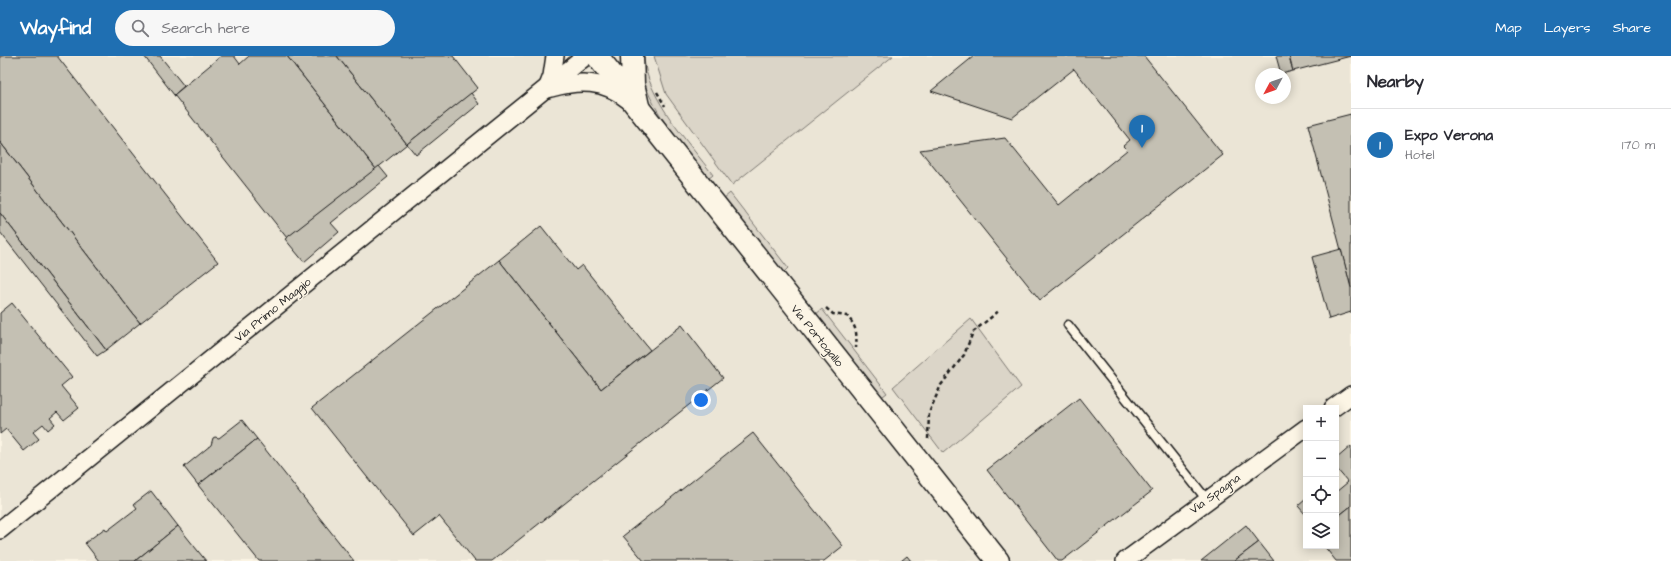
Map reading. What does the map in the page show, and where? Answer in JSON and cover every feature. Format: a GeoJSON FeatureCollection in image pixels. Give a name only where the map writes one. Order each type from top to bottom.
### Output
{"type":"FeatureCollection","features":[{"type":"Feature","properties":{"kind":"main road","name":"Via Portogallo"},"geometry":{"type":"LineString","coordinates":[[597,56],[998,561]]}},
{"type":"Feature","properties":{"kind":"main road","name":"Via Portogallo"},"geometry":{"type":"LineString","coordinates":[[632,56],[633,84],[639,109]]}},
{"type":"Feature","properties":{"kind":"street"},"geometry":{"type":"LineString","coordinates":[[547,90],[552,76],[555,56]]}},
{"type":"Feature","properties":{"kind":"street","name":"Via Primo Maggio"},"geometry":{"type":"LineString","coordinates":[[0,530],[547,90],[586,56]]}},
{"type":"Feature","properties":{"kind":"street","name":"Via Primo Maggio"},"geometry":{"type":"LineString","coordinates":[[547,90],[577,83],[590,82],[601,84],[614,90],[639,109]]}},
{"type":"Feature","properties":{"kind":"street"},"geometry":{"type":"LineString","coordinates":[[1337,405],[1351,395]]}},
{"type":"Feature","properties":{"kind":"street","name":"Via Spagna"},"geometry":{"type":"LineString","coordinates":[[1125,561],[1303,430]]}},
{"type":"Feature","properties":{"kind":"lane"},"geometry":{"type":"LineString","coordinates":[[1068,325],[1207,500]]}},
{"type":"Feature","properties":{"kind":"path"},"geometry":{"type":"LineString","coordinates":[[927,445],[929,413],[941,385],[964,355],[973,332],[1000,310]]}},
{"type":"Feature","properties":{"kind":"shaded area"},"geometry":{"type":"Polygon","coordinates":[[[0,56],[1351,56],[1351,561],[0,561],[0,56]]]}},
{"type":"Feature","properties":{"kind":"shaded area"},"geometry":{"type":"Polygon","coordinates":[[[639,56],[644,56],[646,71],[660,103],[681,134],[713,175],[708,179],[675,137],[654,105],[641,72],[639,56]]]}},
{"type":"Feature","properties":{"kind":"shaded area"},"geometry":{"type":"Polygon","coordinates":[[[654,56],[893,56],[732,185],[666,94],[654,56]]]}},
{"type":"Feature","properties":{"kind":"shaded area"},"geometry":{"type":"Polygon","coordinates":[[[730,193],[788,268],[782,274],[723,199],[730,193]]]}},
{"type":"Feature","properties":{"kind":"shaded area"},"geometry":{"type":"Polygon","coordinates":[[[822,309],[887,393],[879,399],[814,316],[822,309]]]}},
{"type":"Feature","properties":{"kind":"shaded area"},"geometry":{"type":"Polygon","coordinates":[[[971,319],[1021,387],[943,453],[893,387],[971,319]]]}},
{"type":"Feature","properties":{"kind":"building"},"geometry":{"type":"Polygon","coordinates":[[[0,56],[57,56],[218,262],[140,323],[0,142],[0,56]]]}},
{"type":"Feature","properties":{"kind":"building"},"geometry":{"type":"Polygon","coordinates":[[[144,56],[160,56],[184,86],[174,95],[144,56]]]}},
{"type":"Feature","properties":{"kind":"building"},"geometry":{"type":"Polygon","coordinates":[[[221,56],[234,56],[240,64],[249,56],[287,56],[376,169],[287,238],[174,95],[221,56]]]}},
{"type":"Feature","properties":{"kind":"building"},"geometry":{"type":"Polygon","coordinates":[[[287,56],[337,56],[407,144],[376,169],[287,56]]]}},
{"type":"Feature","properties":{"kind":"building"},"geometry":{"type":"Polygon","coordinates":[[[337,56],[453,56],[478,88],[407,144],[337,56]]]}},
{"type":"Feature","properties":{"kind":"building"},"geometry":{"type":"Polygon","coordinates":[[[974,56],[1144,56],[1223,155],[1040,300],[920,150],[1005,138],[1059,205],[1127,150],[1123,146],[1130,140],[1074,69],[1012,118],[931,91],[974,56]]]}},
{"type":"Feature","properties":{"kind":"building"},"geometry":{"type":"Polygon","coordinates":[[[1276,56],[1289,56],[1293,71],[1291,72],[1291,68],[1279,68],[1276,56]]]}},
{"type":"Feature","properties":{"kind":"building"},"geometry":{"type":"Polygon","coordinates":[[[1289,56],[1351,56],[1293,71],[1289,56]]]}},
{"type":"Feature","properties":{"kind":"building"},"geometry":{"type":"Polygon","coordinates":[[[471,93],[479,104],[416,155],[407,144],[471,93]]]}},
{"type":"Feature","properties":{"kind":"building"},"geometry":{"type":"Polygon","coordinates":[[[1351,114],[1351,288],[1308,125],[1351,114]]]}},
{"type":"Feature","properties":{"kind":"building"},"geometry":{"type":"Polygon","coordinates":[[[0,142],[140,323],[106,350],[0,213],[0,142]]]}},
{"type":"Feature","properties":{"kind":"building"},"geometry":{"type":"Polygon","coordinates":[[[379,166],[388,177],[331,223],[339,232],[304,262],[285,239],[379,166]]]}},
{"type":"Feature","properties":{"kind":"building"},"geometry":{"type":"Polygon","coordinates":[[[0,213],[106,350],[97,356],[0,232],[0,213]]]}},
{"type":"Feature","properties":{"kind":"building"},"geometry":{"type":"Polygon","coordinates":[[[541,226],[576,270],[582,265],[650,350],[601,389],[499,260],[541,226]]]}},
{"type":"Feature","properties":{"kind":"building"},"geometry":{"type":"Polygon","coordinates":[[[1341,249],[1351,288],[1351,312],[1329,319],[1312,257],[1341,249]]]}},
{"type":"Feature","properties":{"kind":"building"},"geometry":{"type":"Polygon","coordinates":[[[499,260],[601,389],[682,325],[723,378],[492,561],[475,561],[439,516],[414,536],[312,408],[499,260]]]}},
{"type":"Feature","properties":{"kind":"building"},"geometry":{"type":"Polygon","coordinates":[[[12,303],[72,377],[61,386],[79,408],[64,420],[57,412],[50,418],[55,424],[48,430],[43,424],[33,432],[39,439],[24,451],[6,429],[0,434],[0,313],[12,303]]]}},
{"type":"Feature","properties":{"kind":"building"},"geometry":{"type":"Polygon","coordinates":[[[1079,398],[1152,491],[1062,561],[1058,561],[987,470],[1079,398]]]}},
{"type":"Feature","properties":{"kind":"building"},"geometry":{"type":"Polygon","coordinates":[[[242,420],[257,439],[198,485],[184,467],[211,445],[213,438],[219,438],[242,420]]]}},
{"type":"Feature","properties":{"kind":"building"},"geometry":{"type":"Polygon","coordinates":[[[753,433],[843,546],[824,561],[644,561],[623,536],[753,433]]]}},
{"type":"Feature","properties":{"kind":"building"},"geometry":{"type":"Polygon","coordinates":[[[257,439],[354,561],[259,561],[198,485],[257,439]]]}},
{"type":"Feature","properties":{"kind":"building"},"geometry":{"type":"Polygon","coordinates":[[[1351,446],[1351,506],[1339,516],[1339,490],[1348,482],[1339,472],[1339,456],[1351,446]]]}},
{"type":"Feature","properties":{"kind":"building"},"geometry":{"type":"Polygon","coordinates":[[[151,491],[178,526],[135,561],[99,561],[85,543],[105,528],[107,531],[137,508],[134,504],[151,491]]]}},
{"type":"Feature","properties":{"kind":"building"},"geometry":{"type":"Polygon","coordinates":[[[1303,502],[1303,512],[1298,506],[1303,502]]]}},
{"type":"Feature","properties":{"kind":"building"},"geometry":{"type":"Polygon","coordinates":[[[1351,506],[1351,561],[1336,561],[1326,549],[1339,549],[1339,516],[1351,506]]]}},
{"type":"Feature","properties":{"kind":"building"},"geometry":{"type":"Polygon","coordinates":[[[1246,525],[1259,542],[1234,561],[1201,561],[1246,525]]]}},
{"type":"Feature","properties":{"kind":"building"},"geometry":{"type":"Polygon","coordinates":[[[178,526],[206,561],[135,561],[178,526]]]}},
{"type":"Feature","properties":{"kind":"building"},"geometry":{"type":"Polygon","coordinates":[[[1259,542],[1274,561],[1234,561],[1259,542]]]}},
{"type":"Feature","properties":{"kind":"building"},"geometry":{"type":"Polygon","coordinates":[[[907,556],[911,561],[901,561],[907,556]]]}},
{"type":"Feature","properties":{"kind":"place","name":"Expo Verona"},"geometry":{"type":"Point","coordinates":[1142,148]}}]}
